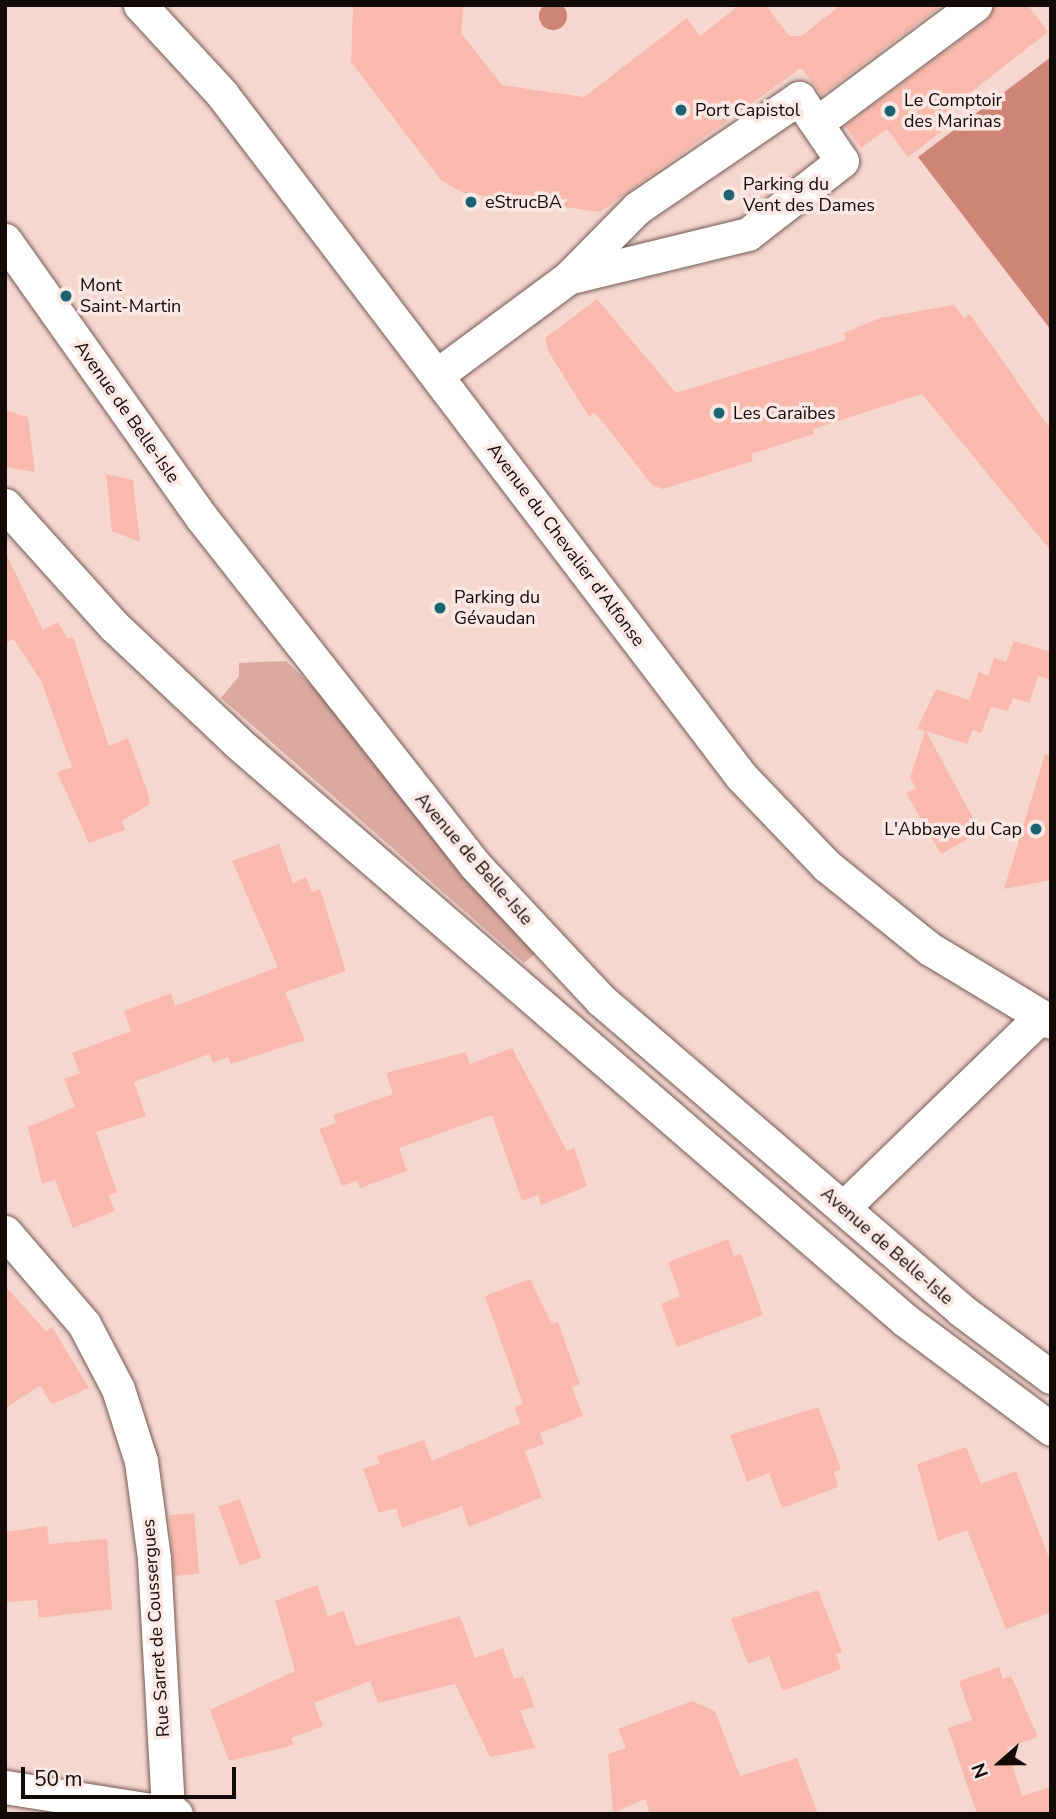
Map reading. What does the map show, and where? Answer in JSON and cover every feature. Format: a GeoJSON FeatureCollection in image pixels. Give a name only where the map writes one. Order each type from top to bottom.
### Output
{"type":"FeatureCollection","features":[{"type":"Feature","properties":{"kind":"street","name":"Avenue du Chevalier d'Alfonse"},"geometry":{"type":"LineString","coordinates":[[140,5],[222,94],[741,776],[827,866],[930,949],[1045,1020]]}},
{"type":"Feature","properties":{"kind":"street"},"geometry":{"type":"LineString","coordinates":[[818,122],[975,5]]}},
{"type":"Feature","properties":{"kind":"street"},"geometry":{"type":"LineString","coordinates":[[437,375],[568,278],[637,208],[799,98],[818,122],[842,161],[748,234],[568,278]]}},
{"type":"Feature","properties":{"kind":"street","name":"Avenue de Belle-Isle"},"geometry":{"type":"LineString","coordinates":[[5,240],[202,518],[475,865],[601,1000],[843,1208],[1051,1377]]}},
{"type":"Feature","properties":{"kind":"street"},"geometry":{"type":"LineString","coordinates":[[5,505],[114,626],[238,743],[905,1320],[1051,1429]]}},
{"type":"Feature","properties":{"kind":"street"},"geometry":{"type":"LineString","coordinates":[[843,1208],[1045,1020]]}},
{"type":"Feature","properties":{"kind":"street","name":"Rue Sarret de Coussergues"},"geometry":{"type":"LineString","coordinates":[[5,1232],[83,1324],[118,1389],[141,1461],[154,1559],[165,1813]]}},
{"type":"Feature","properties":{"kind":"street"},"geometry":{"type":"LineString","coordinates":[[5,1787],[165,1813]]}},
{"type":"Feature","properties":{"kind":"shaded area"},"geometry":{"type":"Polygon","coordinates":[[[553,2],[563,6],[567,16],[563,26],[553,30],[543,26],[539,16],[543,6],[553,2]]]}},
{"type":"Feature","properties":{"kind":"shaded area"},"geometry":{"type":"Polygon","coordinates":[[[1051,57],[1051,330],[918,157],[1051,57]]]}},
{"type":"Feature","properties":{"kind":"shaded area"},"geometry":{"type":"Polygon","coordinates":[[[286,661],[325,699],[538,951],[524,963],[221,698],[239,676],[239,663],[286,661]]]}},
{"type":"Feature","properties":{"kind":"building","name":"Port Capistol"},"geometry":{"type":"Polygon","coordinates":[[[353,5],[464,5],[461,33],[502,85],[584,97],[687,18],[700,36],[739,5],[766,5],[789,36],[801,36],[841,5],[942,5],[822,95],[801,68],[600,212],[463,193],[441,180],[351,62],[353,5]]]}},
{"type":"Feature","properties":{"kind":"building"},"geometry":{"type":"Polygon","coordinates":[[[994,5],[1028,5],[1048,32],[938,118],[946,128],[908,157],[887,129],[861,148],[845,126],[987,20],[994,5]]]}},
{"type":"Feature","properties":{"kind":"building","name":"Les Caraïbes"},"geometry":{"type":"Polygon","coordinates":[[[597,299],[676,393],[846,340],[844,333],[880,318],[954,305],[964,318],[970,314],[1051,430],[1051,551],[922,394],[813,429],[814,434],[751,454],[753,461],[663,489],[652,485],[602,421],[594,413],[589,417],[548,351],[545,338],[597,299]]]}},
{"type":"Feature","properties":{"kind":"building"},"geometry":{"type":"Polygon","coordinates":[[[5,410],[28,417],[35,472],[5,467],[5,410]]]}},
{"type":"Feature","properties":{"kind":"building"},"geometry":{"type":"Polygon","coordinates":[[[106,474],[133,480],[140,542],[112,531],[106,474]]]}},
{"type":"Feature","properties":{"kind":"building"},"geometry":{"type":"Polygon","coordinates":[[[5,552],[43,630],[58,622],[68,639],[73,637],[109,746],[128,738],[148,793],[150,804],[122,821],[125,830],[89,843],[57,772],[72,767],[41,681],[14,639],[5,643],[5,552]]]}},
{"type":"Feature","properties":{"kind":"building"},"geometry":{"type":"Polygon","coordinates":[[[1014,641],[1051,652],[1051,680],[1038,676],[1029,703],[1013,698],[1008,711],[991,707],[981,733],[973,730],[967,744],[926,731],[974,820],[964,825],[971,837],[941,854],[906,793],[916,788],[910,778],[925,731],[917,729],[936,689],[969,700],[979,672],[988,676],[994,658],[1006,662],[1014,641]]]}},
{"type":"Feature","properties":{"kind":"building"},"geometry":{"type":"Polygon","coordinates":[[[1045,754],[1051,755],[1051,880],[1004,889],[1045,754]]]}},
{"type":"Feature","properties":{"kind":"building"},"geometry":{"type":"Polygon","coordinates":[[[279,844],[293,883],[306,877],[312,892],[320,889],[346,971],[285,992],[305,1040],[231,1064],[228,1057],[213,1063],[209,1054],[134,1082],[146,1116],[96,1132],[117,1192],[109,1196],[115,1211],[73,1228],[55,1180],[42,1184],[28,1127],[75,1107],[64,1079],[80,1073],[72,1053],[131,1031],[124,1011],[171,993],[175,1006],[278,967],[232,861],[279,844]]]}},
{"type":"Feature","properties":{"kind":"building"},"geometry":{"type":"Polygon","coordinates":[[[512,1048],[567,1151],[574,1148],[587,1186],[541,1205],[538,1195],[522,1201],[492,1115],[399,1148],[407,1171],[360,1188],[357,1181],[342,1186],[319,1129],[336,1123],[333,1115],[393,1094],[386,1073],[466,1052],[470,1064],[512,1048]]]}},
{"type":"Feature","properties":{"kind":"building"},"geometry":{"type":"Polygon","coordinates":[[[728,1239],[734,1256],[741,1253],[763,1315],[677,1347],[661,1304],[680,1296],[668,1262],[728,1239]]]}},
{"type":"Feature","properties":{"kind":"building"},"geometry":{"type":"Polygon","coordinates":[[[530,1279],[552,1324],[558,1322],[580,1384],[572,1387],[583,1416],[540,1433],[544,1444],[525,1451],[542,1497],[469,1527],[462,1506],[402,1528],[396,1508],[379,1513],[363,1469],[380,1463],[377,1456],[424,1440],[432,1461],[520,1423],[514,1407],[523,1404],[485,1296],[530,1279]]]}},
{"type":"Feature","properties":{"kind":"building"},"geometry":{"type":"Polygon","coordinates":[[[5,1286],[46,1331],[52,1327],[89,1388],[52,1404],[40,1386],[5,1408],[5,1286]]]}},
{"type":"Feature","properties":{"kind":"building"},"geometry":{"type":"Polygon","coordinates":[[[818,1407],[841,1469],[834,1472],[838,1487],[782,1508],[769,1473],[747,1482],[730,1435],[818,1407]]]}},
{"type":"Feature","properties":{"kind":"building"},"geometry":{"type":"Polygon","coordinates":[[[966,1447],[981,1484],[1016,1471],[1051,1563],[1051,1612],[1006,1629],[967,1530],[938,1541],[917,1464],[966,1447]]]}},
{"type":"Feature","properties":{"kind":"building"},"geometry":{"type":"Polygon","coordinates":[[[240,1499],[261,1557],[240,1565],[218,1507],[240,1499]]]}},
{"type":"Feature","properties":{"kind":"building"},"geometry":{"type":"Polygon","coordinates":[[[194,1513],[199,1574],[174,1576],[169,1515],[194,1513]]]}},
{"type":"Feature","properties":{"kind":"building"},"geometry":{"type":"Polygon","coordinates":[[[47,1526],[49,1544],[107,1539],[112,1609],[39,1618],[37,1600],[5,1602],[5,1532],[47,1526]]]}},
{"type":"Feature","properties":{"kind":"building"},"geometry":{"type":"Polygon","coordinates":[[[317,1585],[328,1616],[344,1611],[356,1646],[460,1616],[475,1658],[503,1648],[514,1679],[523,1676],[531,1696],[534,1707],[520,1711],[535,1748],[490,1757],[455,1684],[378,1703],[370,1681],[314,1703],[323,1726],[291,1738],[294,1745],[229,1761],[210,1710],[295,1671],[275,1601],[317,1585]]]}},
{"type":"Feature","properties":{"kind":"building"},"geometry":{"type":"Polygon","coordinates":[[[818,1590],[842,1652],[836,1654],[841,1669],[783,1691],[769,1656],[748,1664],[731,1619],[818,1590]]]}},
{"type":"Feature","properties":{"kind":"building"},"geometry":{"type":"Polygon","coordinates":[[[999,1667],[1003,1679],[1011,1676],[1038,1737],[1007,1748],[1022,1796],[1051,1787],[1051,1814],[977,1814],[948,1728],[972,1720],[959,1681],[999,1667]]]}},
{"type":"Feature","properties":{"kind":"building"},"geometry":{"type":"Polygon","coordinates":[[[692,1701],[715,1711],[740,1776],[797,1758],[818,1814],[650,1814],[645,1799],[613,1813],[608,1754],[626,1748],[618,1729],[692,1701]]]}},
{"type":"Feature","properties":{"kind":"place","name":"Port Capistol"},"geometry":{"type":"Point","coordinates":[681,110]}},
{"type":"Feature","properties":{"kind":"place","name":"Le Comptoir des Marinas"},"geometry":{"type":"Point","coordinates":[890,111]}},
{"type":"Feature","properties":{"kind":"place","name":"Parking du Vent des Dames"},"geometry":{"type":"Point","coordinates":[729,195]}},
{"type":"Feature","properties":{"kind":"place","name":"eStrucBA"},"geometry":{"type":"Point","coordinates":[471,202]}},
{"type":"Feature","properties":{"kind":"place","name":"Mont Saint-Martin"},"geometry":{"type":"Point","coordinates":[66,296]}},
{"type":"Feature","properties":{"kind":"place","name":"Les Caraïbes"},"geometry":{"type":"Point","coordinates":[719,413]}},
{"type":"Feature","properties":{"kind":"place","name":"Parking du Gévaudan"},"geometry":{"type":"Point","coordinates":[440,608]}},
{"type":"Feature","properties":{"kind":"place","name":"L'Abbaye du Cap"},"geometry":{"type":"Point","coordinates":[1036,829]}}]}
